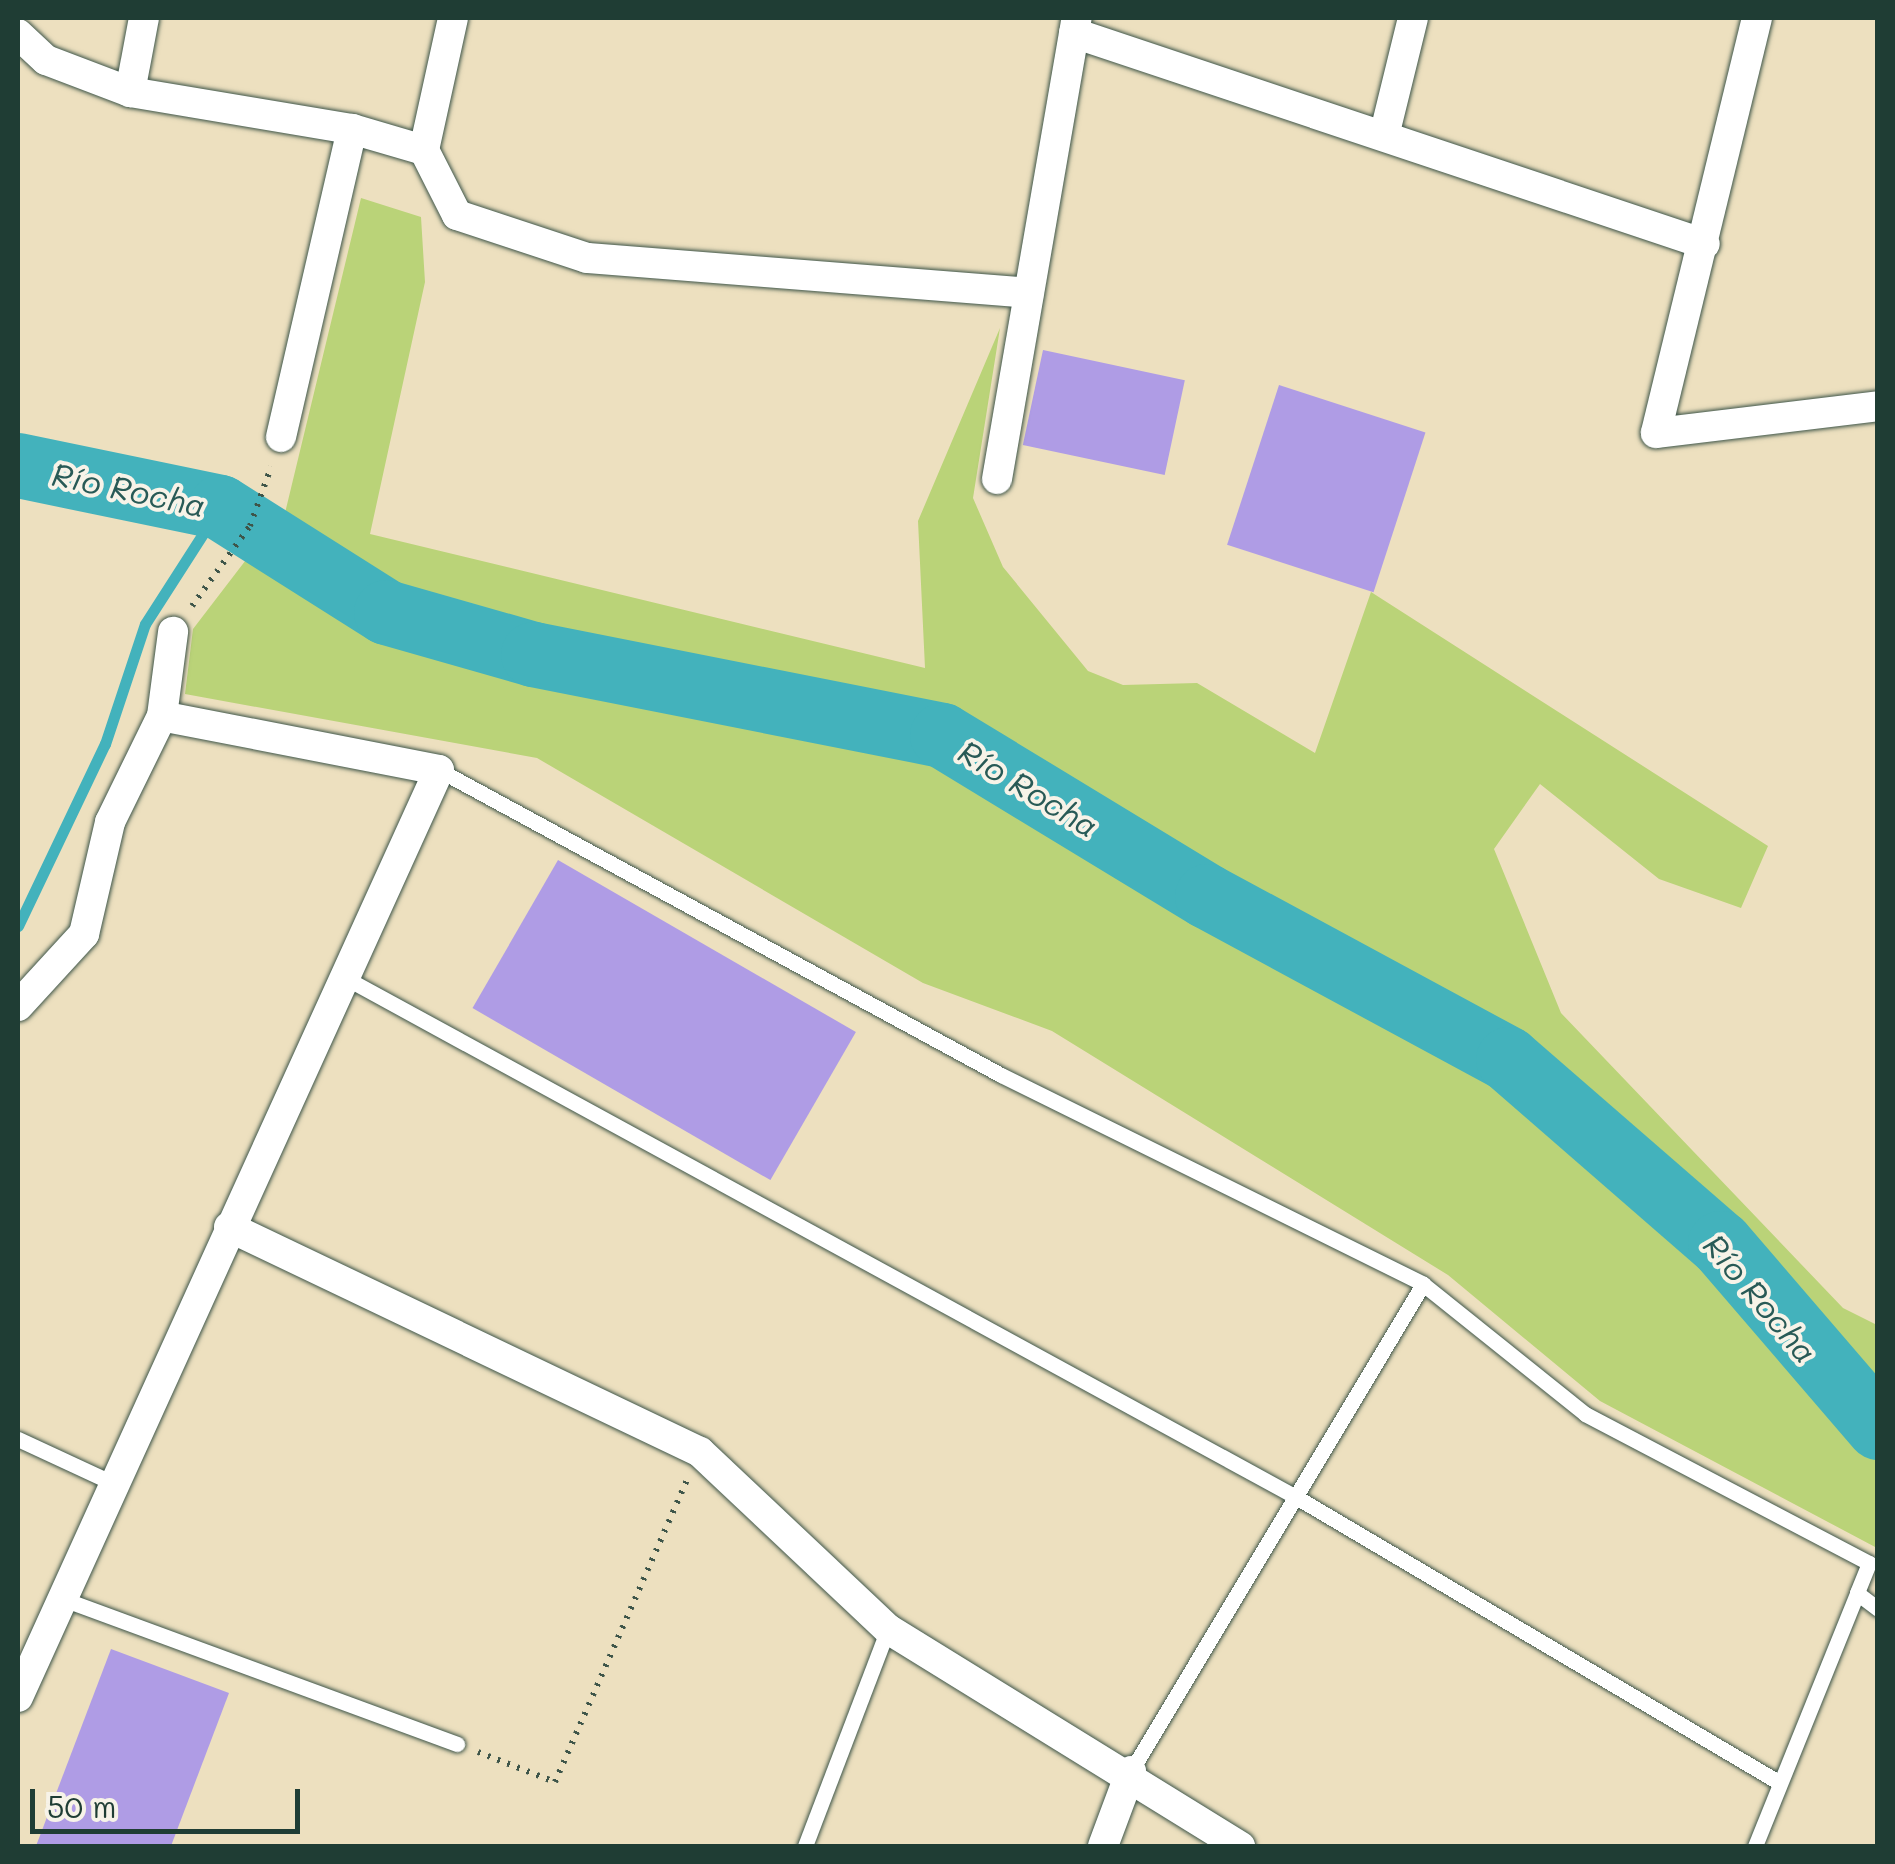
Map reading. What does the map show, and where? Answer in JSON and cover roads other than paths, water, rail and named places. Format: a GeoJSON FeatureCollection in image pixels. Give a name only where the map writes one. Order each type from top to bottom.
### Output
{"type":"FeatureCollection","features":[{"type":"Feature","properties":{"kind":"street"},"geometry":{"type":"LineString","coordinates":[[130,92],[144,18]]}},
{"type":"Feature","properties":{"kind":"street"},"geometry":{"type":"LineString","coordinates":[[453,18],[424,150],[457,215],[586,258],[1030,293]]}},
{"type":"Feature","properties":{"kind":"street"},"geometry":{"type":"LineString","coordinates":[[1386,132],[1413,18]]}},
{"type":"Feature","properties":{"kind":"street"},"geometry":{"type":"LineString","coordinates":[[1757,18],[1656,433],[1878,406]]}},
{"type":"Feature","properties":{"kind":"street"},"geometry":{"type":"LineString","coordinates":[[997,480],[1076,25],[1704,244]]}},
{"type":"Feature","properties":{"kind":"street"},"geometry":{"type":"LineString","coordinates":[[18,34],[46,60],[130,92],[352,128],[424,150]]}},
{"type":"Feature","properties":{"kind":"street"},"geometry":{"type":"LineString","coordinates":[[281,437],[352,128]]}},
{"type":"Feature","properties":{"kind":"street"},"geometry":{"type":"LineString","coordinates":[[18,1006],[84,934],[110,822],[162,716],[173,632]]}},
{"type":"Feature","properties":{"kind":"street"},"geometry":{"type":"LineString","coordinates":[[18,1697],[342,976],[439,770],[162,716]]}},
{"type":"Feature","properties":{"kind":"street"},"geometry":{"type":"LineString","coordinates":[[229,1227],[700,1452],[888,1628],[1131,1772],[1240,1846]]}},
{"type":"Feature","properties":{"kind":"street"},"geometry":{"type":"LineString","coordinates":[[1103,1846],[1131,1772]]}},
{"type":"Feature","properties":{"kind":"lane"},"geometry":{"type":"LineString","coordinates":[[439,770],[1001,1075],[1423,1284],[1585,1414],[1869,1563],[1755,1846]]}},
{"type":"Feature","properties":{"kind":"lane"},"geometry":{"type":"LineString","coordinates":[[342,976],[1296,1497],[1780,1783]]}},
{"type":"Feature","properties":{"kind":"lane"},"geometry":{"type":"LineString","coordinates":[[1131,1772],[1423,1284]]}},
{"type":"Feature","properties":{"kind":"lane"},"geometry":{"type":"LineString","coordinates":[[18,1438],[113,1483]]}},
{"type":"Feature","properties":{"kind":"lane"},"geometry":{"type":"LineString","coordinates":[[1857,1593],[1878,1609]]}},
{"type":"Feature","properties":{"kind":"lane"},"geometry":{"type":"LineString","coordinates":[[63,1599],[457,1744]]}},
{"type":"Feature","properties":{"kind":"lane"},"geometry":{"type":"LineString","coordinates":[[805,1846],[888,1628]]}},
{"type":"Feature","properties":{"kind":"waterway","name":"Río Rocha"},"geometry":{"type":"LineString","coordinates":[[18,465],[220,507],[386,612],[533,654],[942,735],[1207,896],[1508,1059],[1720,1243],[1878,1427]]}},
{"type":"Feature","properties":{"kind":"waterway"},"geometry":{"type":"LineString","coordinates":[[18,926],[105,744],[145,624],[220,507]]}}]}
